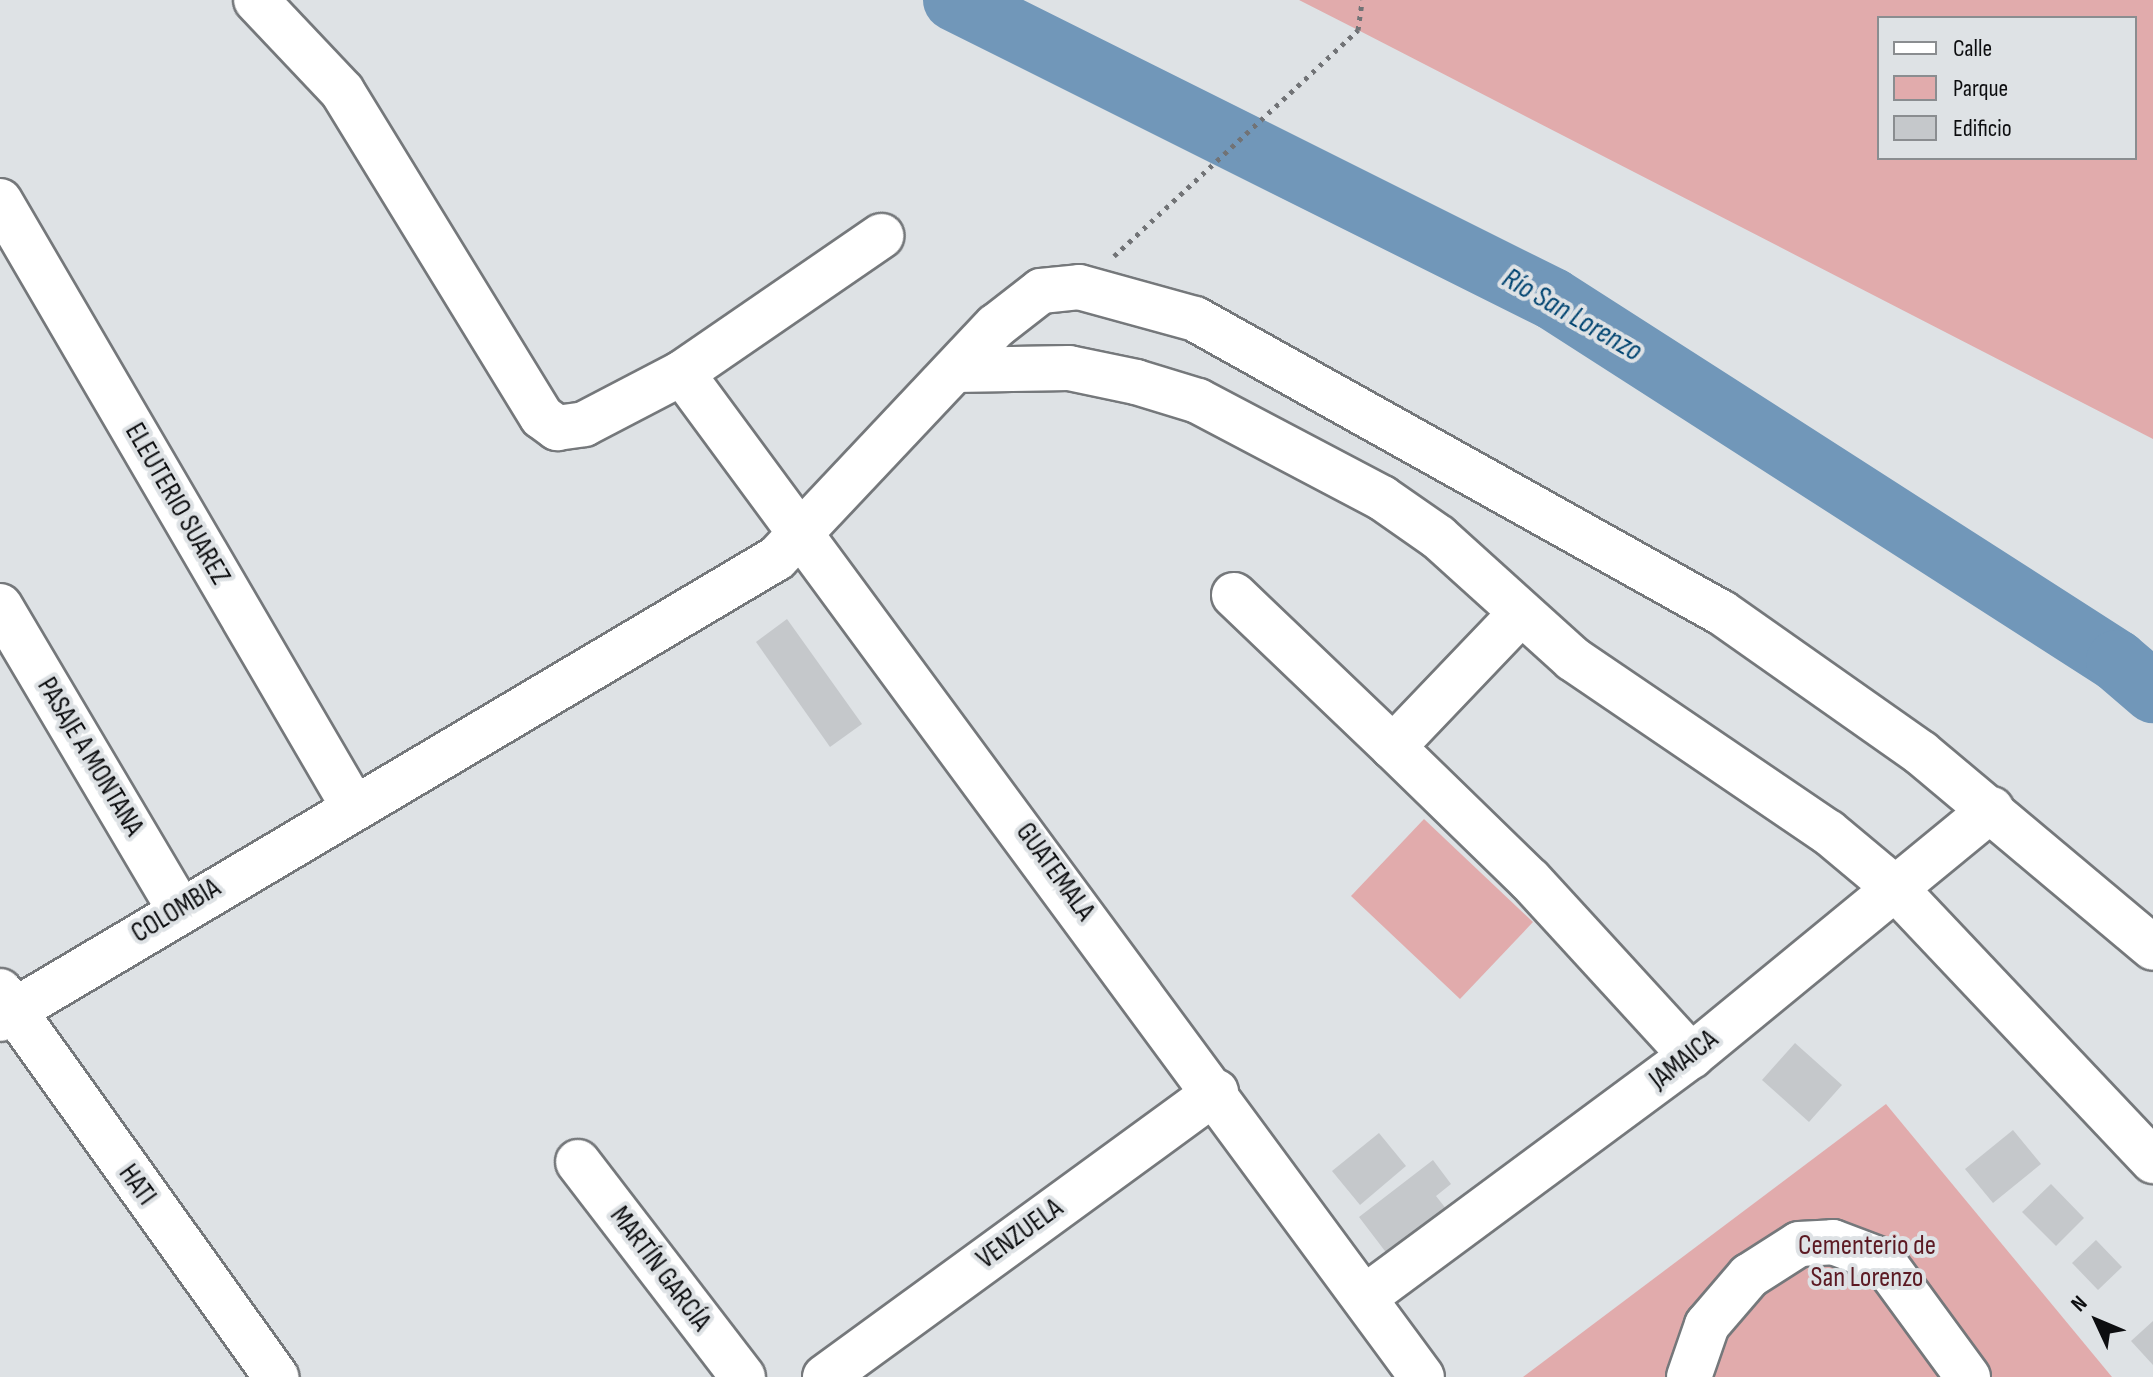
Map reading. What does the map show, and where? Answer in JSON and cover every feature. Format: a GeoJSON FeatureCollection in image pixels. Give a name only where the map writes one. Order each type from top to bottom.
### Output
{"type":"FeatureCollection","features":[{"type":"Feature","properties":{"kind":"street"},"geometry":{"type":"LineString","coordinates":[[256,0],[308,47],[342,91],[542,417],[557,428],[584,424],[682,373],[881,236]]}},
{"type":"Feature","properties":{"kind":"street","name":"ELEUTERIO SUAREZ"},"geometry":{"type":"LineString","coordinates":[[0,201],[353,806]]}},
{"type":"Feature","properties":{"kind":"street"},"geometry":{"type":"LineString","coordinates":[[1079,287],[1195,319],[1722,613],[1992,809],[2153,948]]}},
{"type":"Feature","properties":{"kind":"street","name":"COLOMBIA"},"geometry":{"type":"LineString","coordinates":[[4,1007],[179,909],[749,577],[805,530],[1022,302],[1041,291],[1079,287]]}},
{"type":"Feature","properties":{"kind":"street"},"geometry":{"type":"LineString","coordinates":[[955,370],[1069,368],[1198,401],[1382,498],[1438,537],[1519,615],[1828,832],[1895,888],[2153,1161]]}},
{"type":"Feature","properties":{"kind":"street","name":"GUATEMALA"},"geometry":{"type":"LineString","coordinates":[[682,373],[805,530],[1422,1377]]}},
{"type":"Feature","properties":{"kind":"street"},"geometry":{"type":"LineString","coordinates":[[1234,595],[1530,880],[1691,1056]]}},
{"type":"Feature","properties":{"kind":"street","name":"PASAJE A MONTANA"},"geometry":{"type":"LineString","coordinates":[[0,606],[179,909]]}},
{"type":"Feature","properties":{"kind":"street"},"geometry":{"type":"LineString","coordinates":[[1393,747],[1519,615]]}},
{"type":"Feature","properties":{"kind":"street","name":"JAMAICA"},"geometry":{"type":"LineString","coordinates":[[1365,1297],[1691,1056],[1992,809]]}},
{"type":"Feature","properties":{"kind":"street","name":"HATI"},"geometry":{"type":"LineString","coordinates":[[4,1007],[276,1377]]}},
{"type":"Feature","properties":{"kind":"street","name":"VENZUELA"},"geometry":{"type":"LineString","coordinates":[[825,1377],[1216,1092]]}},
{"type":"Feature","properties":{"kind":"street","name":"MARTÍN GARCÍA"},"geometry":{"type":"LineString","coordinates":[[578,1162],[743,1377]]}},
{"type":"Feature","properties":{"kind":"street"},"geometry":{"type":"LineString","coordinates":[[1689,1377],[1707,1325],[1749,1276],[1799,1244],[1833,1242],[1883,1261],[1968,1377]]}},
{"type":"Feature","properties":{"kind":"path"},"geometry":{"type":"LineString","coordinates":[[1079,287],[1358,30],[1362,0]]}},
{"type":"Feature","properties":{"kind":"green space"},"geometry":{"type":"Polygon","coordinates":[[[1299,0],[2153,0],[2153,439],[1299,0]]]}},
{"type":"Feature","properties":{"kind":"green space"},"geometry":{"type":"Polygon","coordinates":[[[1424,819],[1533,922],[1460,999],[1351,896],[1424,819]]]}},
{"type":"Feature","properties":{"kind":"green space","name":"Cementerio de San Lorenzo"},"geometry":{"type":"Polygon","coordinates":[[[1886,1104],[2112,1377],[1523,1377],[1886,1104]]]}},
{"type":"Feature","properties":{"kind":"building"},"geometry":{"type":"Polygon","coordinates":[[[787,619],[862,724],[830,747],[756,642],[787,619]]]}},
{"type":"Feature","properties":{"kind":"building"},"geometry":{"type":"Polygon","coordinates":[[[1795,1043],[1842,1085],[1809,1122],[1762,1080],[1795,1043]]]}},
{"type":"Feature","properties":{"kind":"building"},"geometry":{"type":"Polygon","coordinates":[[[2013,1130],[2041,1164],[1993,1203],[1965,1169],[2013,1130]]]}},
{"type":"Feature","properties":{"kind":"building"},"geometry":{"type":"Polygon","coordinates":[[[1379,1133],[1406,1166],[1360,1205],[1332,1171],[1379,1133]]]}},
{"type":"Feature","properties":{"kind":"building"},"geometry":{"type":"Polygon","coordinates":[[[1433,1160],[1451,1184],[1436,1196],[1447,1210],[1388,1255],[1359,1217],[1433,1160]]]}},
{"type":"Feature","properties":{"kind":"building"},"geometry":{"type":"Polygon","coordinates":[[[2051,1184],[2084,1218],[2056,1246],[2022,1212],[2051,1184]]]}},
{"type":"Feature","properties":{"kind":"building"},"geometry":{"type":"Polygon","coordinates":[[[2096,1240],[2122,1267],[2098,1290],[2072,1263],[2096,1240]]]}},
{"type":"Feature","properties":{"kind":"building"},"geometry":{"type":"Polygon","coordinates":[[[2153,1321],[2153,1365],[2131,1341],[2153,1321]]]}},
{"type":"Feature","properties":{"kind":"waterway","name":"Río San Lorenzo"},"geometry":{"type":"LineString","coordinates":[[954,0],[1553,299],[2117,661],[2153,692]]}}]}
